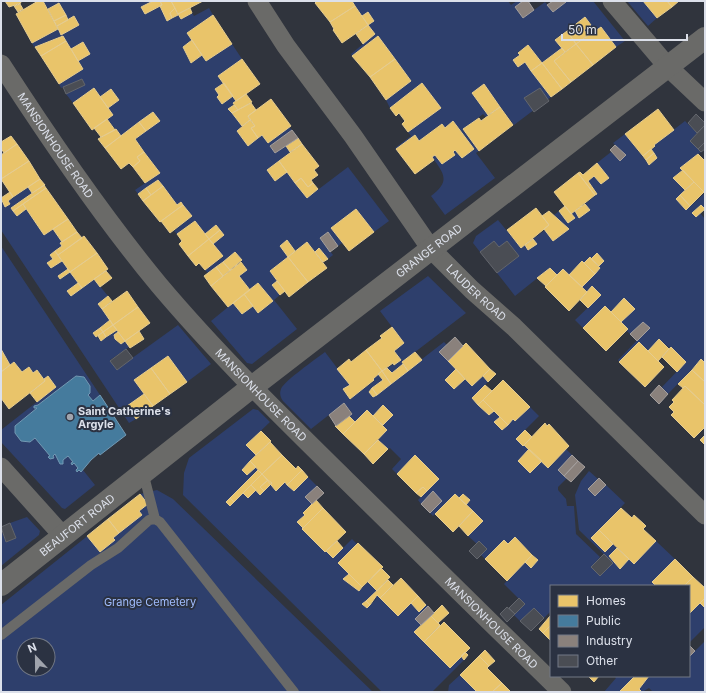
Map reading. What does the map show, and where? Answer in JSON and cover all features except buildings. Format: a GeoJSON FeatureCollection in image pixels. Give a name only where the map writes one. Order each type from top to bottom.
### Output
{"type":"FeatureCollection","features":[{"type":"Feature","properties":{"kind":"street","name":"LAUDER ROAD"},"geometry":{"type":"LineString","coordinates":[[257,1],[286,46],[354,136],[431,249],[472,290],[514,327],[705,515]]}},
{"type":"Feature","properties":{"kind":"street"},"geometry":{"type":"LineString","coordinates":[[612,1],[668,67],[699,96]]}},
{"type":"Feature","properties":{"kind":"street","name":"GRANGE ROAD"},"geometry":{"type":"LineString","coordinates":[[148,468],[705,38]]}},
{"type":"Feature","properties":{"kind":"street","name":"MANSIONHOUSE ROAD"},"geometry":{"type":"LineString","coordinates":[[1,64],[65,160],[111,225],[160,285],[252,387],[562,692]]}},
{"type":"Feature","properties":{"kind":"street"},"geometry":{"type":"LineString","coordinates":[[1,467],[63,536]]}},
{"type":"Feature","properties":{"kind":"street","name":"BEAUFORT ROAD"},"geometry":{"type":"LineString","coordinates":[[1,585],[148,468]]}},
{"type":"Feature","properties":{"kind":"lane"},"geometry":{"type":"LineString","coordinates":[[148,468],[155,519]]}},
{"type":"Feature","properties":{"kind":"lane"},"geometry":{"type":"LineString","coordinates":[[1,635],[91,565],[118,548],[149,520],[155,519],[160,522],[293,692]]}},
{"type":"Feature","properties":{"kind":"green space"},"geometry":{"type":"Polygon","coordinates":[[[43,1],[153,1],[141,7],[145,13],[160,6],[167,20],[178,15],[181,19],[192,13],[194,16],[209,8],[213,15],[187,33],[192,40],[183,47],[188,54],[186,55],[191,63],[202,55],[206,61],[232,44],[242,59],[218,76],[224,83],[215,89],[219,95],[217,97],[222,104],[233,96],[236,101],[229,109],[242,126],[237,131],[248,145],[262,135],[289,127],[292,130],[270,146],[275,153],[286,146],[290,152],[267,170],[275,181],[287,172],[307,198],[348,167],[389,221],[374,232],[356,209],[331,228],[342,243],[338,246],[328,232],[320,238],[333,255],[328,259],[319,248],[315,252],[307,242],[295,251],[287,241],[280,246],[288,257],[270,271],[277,281],[272,285],[280,295],[274,300],[297,329],[252,364],[247,363],[211,321],[233,303],[242,314],[253,306],[259,313],[273,301],[258,283],[250,290],[239,276],[247,270],[236,252],[208,273],[205,270],[223,257],[213,244],[224,235],[216,225],[205,234],[194,221],[177,234],[174,231],[192,216],[181,202],[177,205],[158,180],[138,194],[135,190],[160,173],[135,139],[159,121],[121,136],[107,119],[113,115],[108,108],[119,100],[111,89],[100,97],[94,88],[73,103],[66,94],[84,85],[82,79],[61,88],[59,84],[83,69],[78,61],[90,54],[83,42],[71,49],[62,36],[34,47],[32,43],[58,29],[61,34],[79,25],[74,16],[68,20],[59,3],[48,9],[43,1]]]}},
{"type":"Feature","properties":{"kind":"green space"},"geometry":{"type":"Polygon","coordinates":[[[352,1],[508,1],[511,5],[517,1],[523,1],[515,7],[523,18],[545,2],[553,12],[567,1],[593,1],[625,41],[616,47],[601,27],[588,35],[584,30],[591,24],[585,17],[555,39],[562,48],[542,63],[528,45],[518,52],[520,55],[513,60],[518,67],[525,62],[551,97],[514,125],[484,85],[472,93],[488,115],[486,117],[483,114],[463,130],[479,151],[476,153],[495,178],[445,215],[431,196],[441,186],[444,178],[432,157],[435,155],[442,164],[454,155],[453,152],[455,150],[462,158],[474,149],[453,121],[445,128],[441,124],[419,141],[415,135],[396,149],[395,148],[411,136],[408,132],[440,108],[422,83],[390,108],[386,100],[411,81],[378,36],[352,56],[351,54],[375,34],[368,25],[374,21],[368,12],[362,16],[352,1]]]}},
{"type":"Feature","properties":{"kind":"green space"},"geometry":{"type":"Polygon","coordinates":[[[627,1],[643,1],[657,18],[648,26],[627,1]]]}},
{"type":"Feature","properties":{"kind":"green space"},"geometry":{"type":"Polygon","coordinates":[[[685,121],[697,133],[690,141],[701,152],[680,168],[683,170],[673,178],[685,190],[676,199],[686,210],[705,193],[705,209],[701,205],[693,213],[696,217],[700,213],[705,219],[705,363],[701,360],[668,394],[662,387],[686,362],[659,339],[648,351],[639,342],[619,362],[618,360],[649,328],[643,322],[630,334],[627,331],[628,329],[621,322],[634,309],[624,298],[611,312],[605,306],[583,328],[575,320],[601,295],[593,287],[587,292],[582,287],[600,268],[599,266],[604,261],[591,259],[584,263],[582,261],[569,275],[563,269],[557,275],[550,268],[515,296],[497,273],[519,256],[507,241],[499,247],[480,252],[473,243],[476,236],[498,220],[521,248],[525,245],[528,249],[533,239],[545,230],[553,241],[569,229],[554,215],[559,211],[568,223],[574,218],[571,214],[575,211],[579,218],[589,210],[585,204],[597,194],[588,181],[594,176],[601,184],[609,178],[597,163],[611,152],[620,161],[626,155],[613,143],[625,134],[649,165],[657,158],[651,149],[655,147],[654,145],[685,121]]]}},
{"type":"Feature","properties":{"kind":"green space"},"geometry":{"type":"Polygon","coordinates":[[[28,187],[32,193],[11,208],[17,216],[26,209],[44,235],[53,229],[62,242],[62,246],[50,255],[53,259],[47,263],[51,268],[62,261],[68,269],[58,276],[60,279],[70,272],[78,283],[67,291],[70,296],[94,279],[108,296],[98,304],[110,320],[93,333],[101,341],[117,330],[118,332],[114,335],[117,342],[121,344],[125,341],[129,347],[110,360],[117,369],[178,325],[211,364],[187,382],[168,356],[134,380],[144,394],[127,406],[136,419],[129,423],[1,230],[1,201],[6,207],[10,204],[8,201],[28,187]]]}},
{"type":"Feature","properties":{"kind":"green space"},"geometry":{"type":"Polygon","coordinates":[[[1,246],[100,395],[93,401],[88,395],[90,393],[90,386],[84,377],[76,376],[38,405],[34,406],[34,408],[37,408],[15,426],[15,433],[21,441],[30,442],[35,438],[50,456],[49,459],[54,458],[53,456],[55,454],[61,464],[68,456],[73,462],[71,463],[72,465],[74,463],[78,468],[76,470],[83,470],[95,485],[65,509],[62,508],[1,442],[1,430],[56,387],[48,376],[44,379],[33,373],[29,367],[22,372],[14,362],[10,365],[1,349],[1,246]]]}},
{"type":"Feature","properties":{"kind":"green space"},"geometry":{"type":"Polygon","coordinates":[[[428,276],[466,313],[402,362],[403,364],[392,373],[387,368],[401,360],[394,351],[404,343],[380,311],[428,276]]]}},
{"type":"Feature","properties":{"kind":"green space"},"geometry":{"type":"Polygon","coordinates":[[[444,342],[447,345],[440,353],[456,369],[445,380],[454,389],[465,379],[472,386],[483,376],[488,382],[472,398],[489,415],[494,411],[500,417],[495,422],[502,430],[513,419],[515,421],[530,407],[539,416],[516,439],[529,449],[518,461],[530,473],[542,461],[549,468],[566,449],[572,455],[558,470],[567,478],[558,487],[558,490],[566,499],[567,506],[574,506],[576,534],[600,557],[591,567],[600,576],[612,562],[579,530],[575,495],[581,481],[589,471],[598,479],[588,489],[595,496],[606,485],[625,503],[591,538],[605,551],[613,544],[617,548],[609,556],[620,569],[629,559],[634,564],[656,541],[675,559],[652,582],[655,585],[550,585],[550,612],[544,618],[534,608],[520,621],[514,615],[524,604],[504,584],[525,562],[531,568],[538,560],[515,537],[508,544],[504,540],[485,559],[481,555],[487,549],[479,541],[477,544],[468,536],[483,521],[466,505],[470,500],[464,494],[459,498],[455,494],[433,516],[430,513],[442,501],[433,492],[421,504],[418,500],[439,479],[415,455],[397,474],[392,469],[401,459],[390,448],[388,449],[378,440],[387,430],[383,425],[393,415],[383,406],[373,416],[367,410],[355,422],[349,416],[352,413],[344,403],[311,429],[283,401],[280,391],[283,385],[325,352],[350,385],[343,390],[350,399],[374,381],[373,379],[378,374],[383,380],[369,391],[373,397],[444,342]]]}},
{"type":"Feature","properties":{"kind":"green space"},"geometry":{"type":"Polygon","coordinates":[[[253,409],[258,410],[270,422],[246,445],[256,455],[242,470],[247,475],[256,467],[258,470],[226,502],[230,506],[243,493],[270,484],[276,491],[285,482],[294,491],[308,477],[317,486],[305,497],[312,504],[303,512],[305,515],[297,522],[325,552],[326,551],[333,558],[352,539],[357,544],[338,563],[349,574],[344,579],[350,585],[352,584],[359,591],[368,582],[377,591],[363,604],[367,608],[376,599],[375,598],[377,595],[398,616],[411,603],[419,612],[426,605],[428,606],[415,619],[421,625],[414,632],[450,667],[461,656],[464,660],[432,692],[382,692],[183,495],[184,473],[189,458],[253,409]]]}},
{"type":"Feature","properties":{"kind":"green space","name":"Grange Cemetery"},"geometry":{"type":"Polygon","coordinates":[[[157,490],[173,499],[373,692],[1,692],[1,605],[140,494],[157,490]]]}},
{"type":"Feature","properties":{"kind":"green space"},"geometry":{"type":"Polygon","coordinates":[[[27,517],[40,531],[39,535],[1,566],[1,532],[6,542],[16,538],[10,523],[27,517]]]}},
{"type":"Feature","properties":{"kind":"green space"},"geometry":{"type":"Polygon","coordinates":[[[700,603],[705,608],[705,627],[690,642],[690,613],[700,603]]]}},
{"type":"Feature","properties":{"kind":"green space"},"geometry":{"type":"Polygon","coordinates":[[[705,641],[705,692],[653,692],[649,688],[642,692],[639,689],[648,677],[690,677],[690,656],[705,641]]]}},
{"type":"Feature","properties":{"kind":"green space"},"geometry":{"type":"Polygon","coordinates":[[[460,675],[477,692],[448,692],[449,685],[460,675]]]}},
{"type":"Feature","properties":{"kind":"green space"},"geometry":{"type":"Polygon","coordinates":[[[615,677],[634,677],[619,692],[604,692],[616,678],[615,677]]]}},
{"type":"Feature","properties":{"kind":"place","name":"Saint Catherine's Argyle"},"geometry":{"type":"Point","coordinates":[70,417]}}]}
